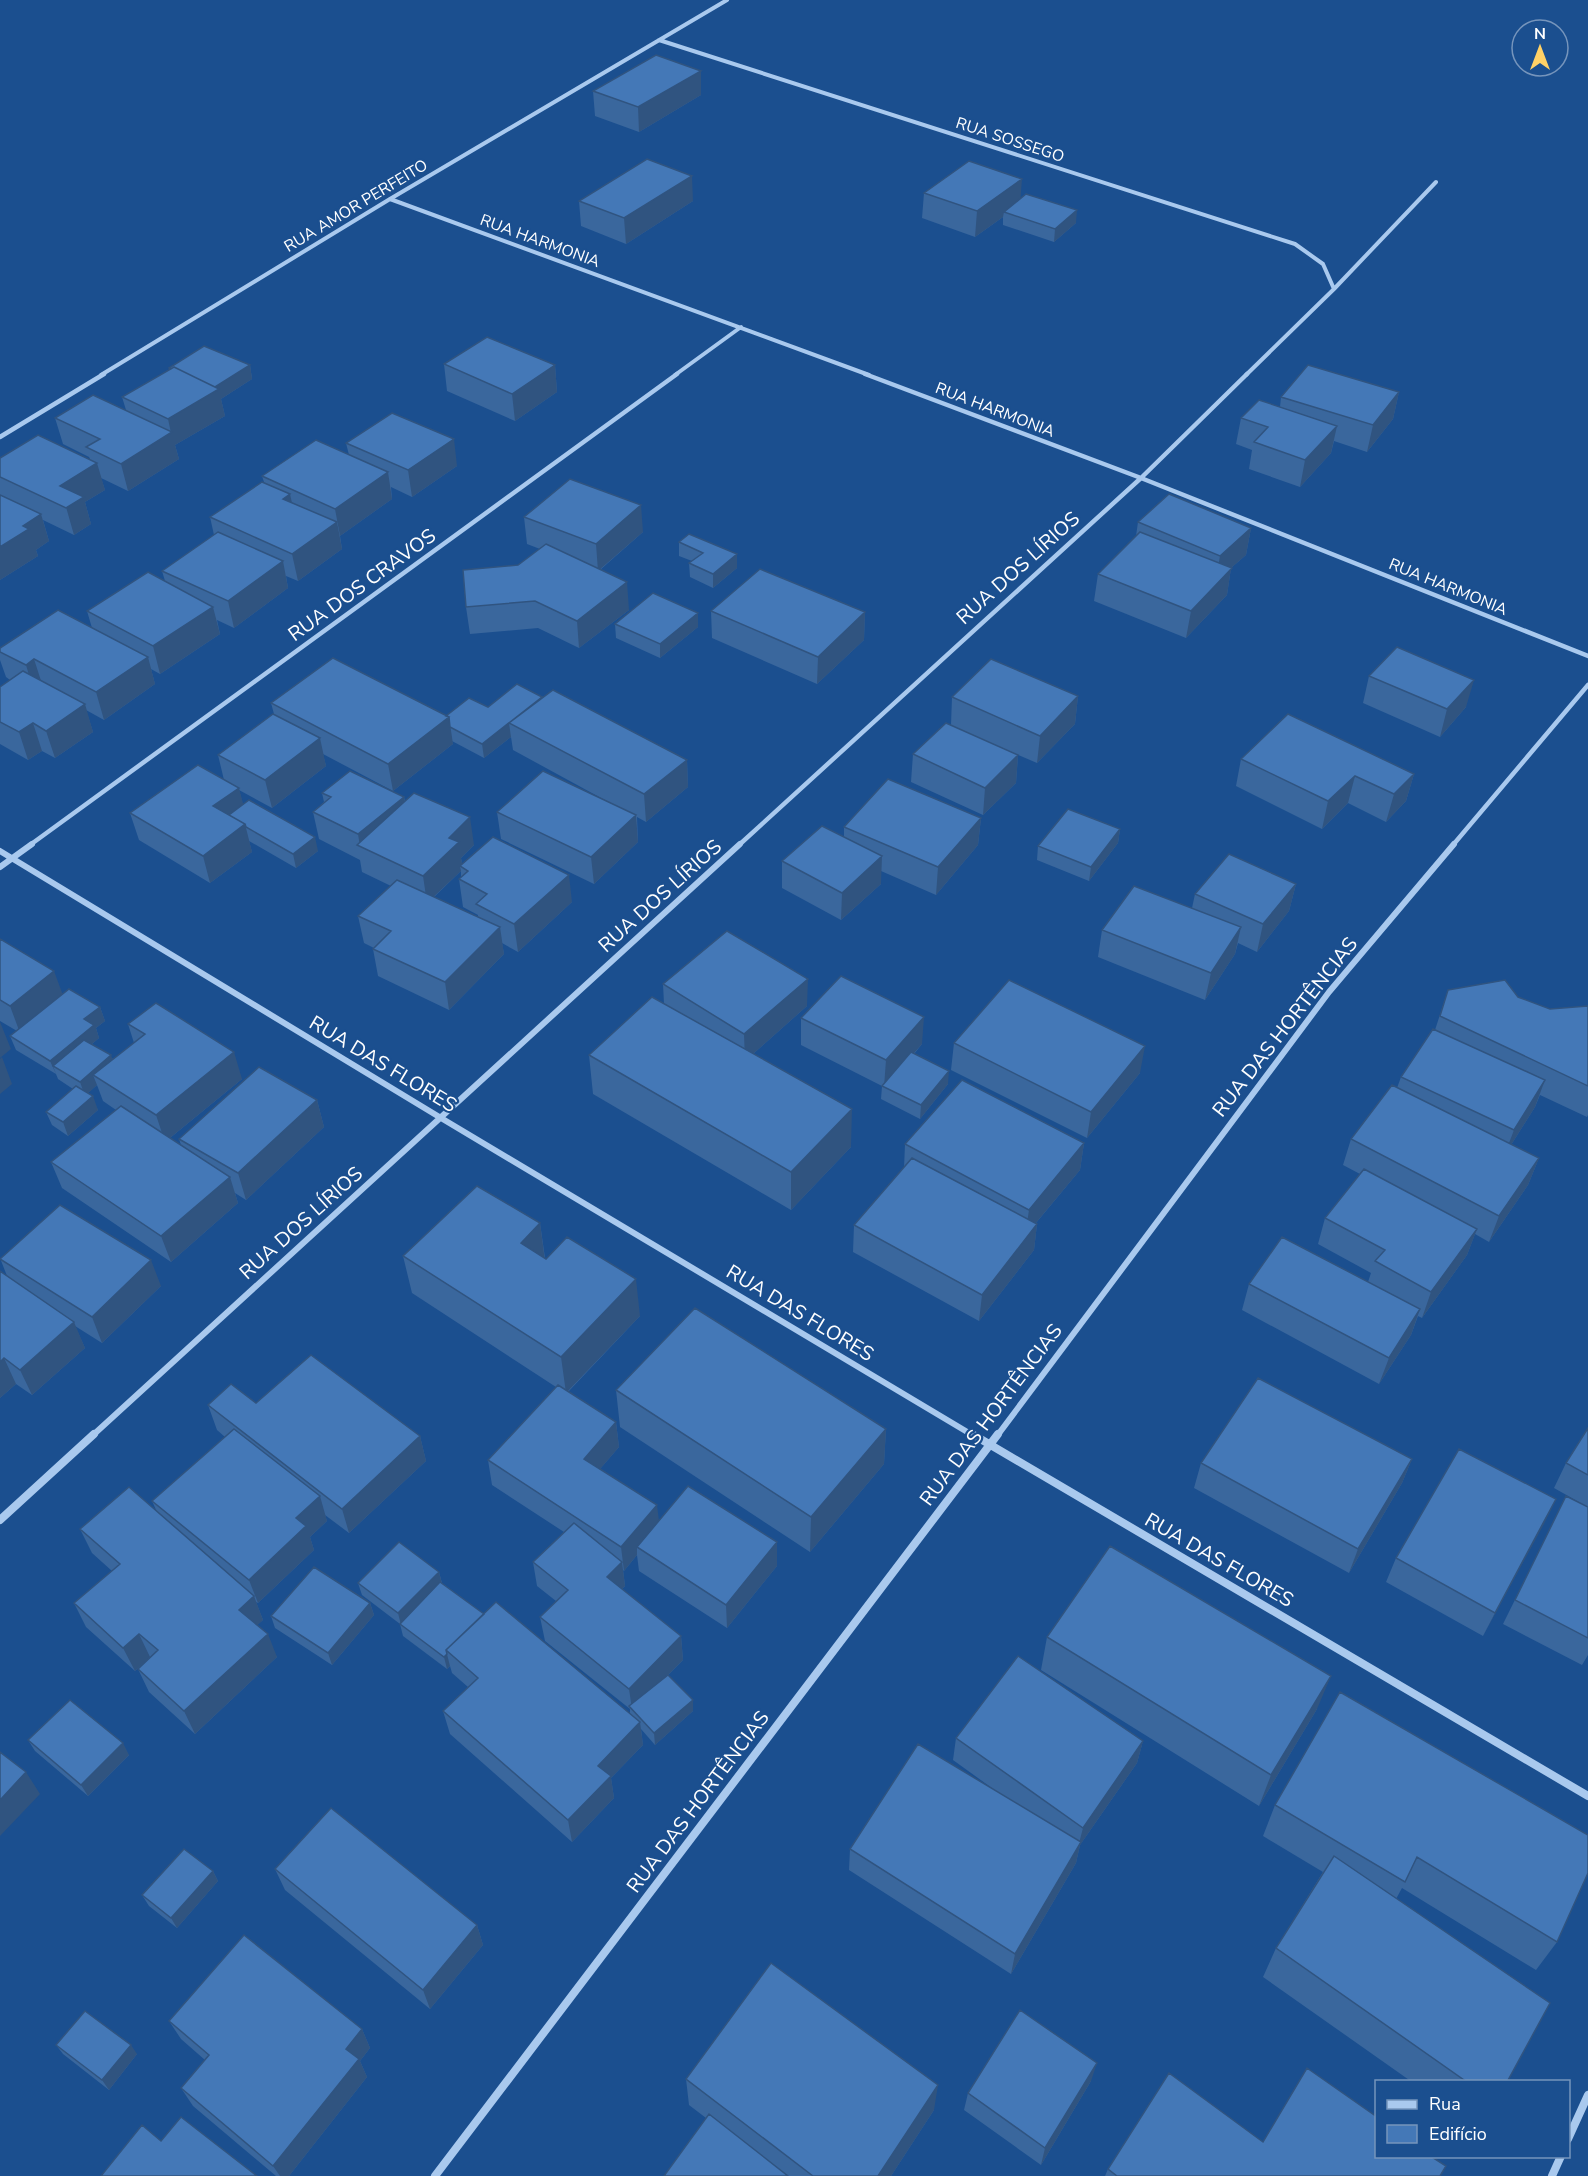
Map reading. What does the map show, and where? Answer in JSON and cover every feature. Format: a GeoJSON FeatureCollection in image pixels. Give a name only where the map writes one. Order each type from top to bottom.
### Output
{"type":"FeatureCollection","features":[{"type":"Feature","properties":{"kind":"street","name":"RUA AMOR PERFEITO"},"geometry":{"type":"LineString","coordinates":[[0,437],[390,199],[727,0]]}},
{"type":"Feature","properties":{"kind":"street","name":"RUA SOSSEGO"},"geometry":{"type":"LineString","coordinates":[[660,40],[1294,243],[1323,264],[1334,289]]}},
{"type":"Feature","properties":{"kind":"street","name":"RUA DOS LÍRIOS"},"geometry":{"type":"LineString","coordinates":[[0,1520],[1141,478],[1334,289],[1436,182]]}},
{"type":"Feature","properties":{"kind":"street","name":"RUA HARMONIA"},"geometry":{"type":"LineString","coordinates":[[390,199],[741,327],[1141,478],[1588,656]]}},
{"type":"Feature","properties":{"kind":"street","name":"RUA DOS CRAVOS"},"geometry":{"type":"LineString","coordinates":[[0,867],[741,327]]}},
{"type":"Feature","properties":{"kind":"street","name":"RUA DAS HORTÊNCIAS"},"geometry":{"type":"LineString","coordinates":[[435,2176],[990,1445],[1329,992],[1588,685]]}},
{"type":"Feature","properties":{"kind":"street","name":"RUA DAS FLORES"},"geometry":{"type":"LineString","coordinates":[[0,851],[441,1118],[990,1445],[1588,1796]]}},
{"type":"Feature","properties":{"kind":"street"},"geometry":{"type":"LineString","coordinates":[[1570,2137],[1588,2095]]}},
{"type":"Feature","properties":{"kind":"street"},"geometry":{"type":"LineString","coordinates":[[1552,2176],[1561,2158]]}},
{"type":"Feature","properties":{"kind":"building"},"geometry":{"type":"Polygon","coordinates":[[[656,55],[701,71],[638,107],[593,91],[656,55]]]}},
{"type":"Feature","properties":{"kind":"building"},"geometry":{"type":"Polygon","coordinates":[[[647,159],[692,176],[624,218],[579,201],[647,159]]]}},
{"type":"Feature","properties":{"kind":"building"},"geometry":{"type":"Polygon","coordinates":[[[969,161],[1022,179],[977,211],[924,193],[969,161]]]}},
{"type":"Feature","properties":{"kind":"building"},"geometry":{"type":"Polygon","coordinates":[[[1026,194],[1077,210],[1055,229],[1004,212],[1026,194]]]}},
{"type":"Feature","properties":{"kind":"building"},"geometry":{"type":"Polygon","coordinates":[[[487,337],[555,365],[512,394],[444,364],[487,337]]]}},
{"type":"Feature","properties":{"kind":"building"},"geometry":{"type":"Polygon","coordinates":[[[204,346],[250,365],[215,387],[174,367],[169,368],[204,346]]]}},
{"type":"Feature","properties":{"kind":"building"},"geometry":{"type":"Polygon","coordinates":[[[1308,365],[1399,392],[1373,425],[1281,397],[1308,365]]]}},
{"type":"Feature","properties":{"kind":"building"},"geometry":{"type":"Polygon","coordinates":[[[174,367],[219,389],[168,419],[122,397],[174,367]]]}},
{"type":"Feature","properties":{"kind":"building"},"geometry":{"type":"Polygon","coordinates":[[[93,395],[172,432],[121,464],[86,447],[100,439],[55,418],[93,395]]]}},
{"type":"Feature","properties":{"kind":"building"},"geometry":{"type":"Polygon","coordinates":[[[1259,400],[1337,426],[1305,460],[1254,442],[1268,427],[1241,418],[1259,400]]]}},
{"type":"Feature","properties":{"kind":"building"},"geometry":{"type":"Polygon","coordinates":[[[392,413],[454,439],[408,470],[346,443],[392,413]]]}},
{"type":"Feature","properties":{"kind":"building"},"geometry":{"type":"Polygon","coordinates":[[[38,435],[97,463],[60,486],[84,497],[66,508],[0,477],[0,458],[38,435]]]}},
{"type":"Feature","properties":{"kind":"building"},"geometry":{"type":"Polygon","coordinates":[[[316,440],[388,472],[335,509],[262,476],[316,440]]]}},
{"type":"Feature","properties":{"kind":"building"},"geometry":{"type":"Polygon","coordinates":[[[570,479],[641,505],[596,544],[524,517],[570,479]]]}},
{"type":"Feature","properties":{"kind":"building"},"geometry":{"type":"Polygon","coordinates":[[[262,482],[290,494],[283,499],[337,522],[292,554],[210,517],[262,482]]]}},
{"type":"Feature","properties":{"kind":"building"},"geometry":{"type":"Polygon","coordinates":[[[1169,494],[1251,528],[1220,556],[1138,522],[1169,494]]]}},
{"type":"Feature","properties":{"kind":"building"},"geometry":{"type":"Polygon","coordinates":[[[0,495],[41,514],[23,526],[29,529],[0,547],[0,495]]]}},
{"type":"Feature","properties":{"kind":"building"},"geometry":{"type":"Polygon","coordinates":[[[218,532],[283,561],[228,601],[162,571],[218,532]]]}},
{"type":"Feature","properties":{"kind":"building"},"geometry":{"type":"Polygon","coordinates":[[[1140,532],[1232,568],[1191,611],[1098,574],[1140,532]]]}},
{"type":"Feature","properties":{"kind":"building"},"geometry":{"type":"Polygon","coordinates":[[[689,534],[737,554],[713,574],[689,563],[703,553],[679,542],[689,534]]]}},
{"type":"Feature","properties":{"kind":"building"},"geometry":{"type":"Polygon","coordinates":[[[546,544],[627,582],[577,621],[535,601],[466,607],[463,570],[518,565],[546,544]]]}},
{"type":"Feature","properties":{"kind":"building"},"geometry":{"type":"Polygon","coordinates":[[[760,569],[865,612],[818,657],[711,611],[760,569]]]}},
{"type":"Feature","properties":{"kind":"building"},"geometry":{"type":"Polygon","coordinates":[[[148,572],[213,607],[153,646],[87,611],[148,572]]]}},
{"type":"Feature","properties":{"kind":"building"},"geometry":{"type":"Polygon","coordinates":[[[653,593],[698,613],[660,644],[615,624],[653,593]]]}},
{"type":"Feature","properties":{"kind":"building"},"geometry":{"type":"Polygon","coordinates":[[[58,610],[148,657],[96,692],[34,659],[26,665],[0,652],[0,648],[58,610]]]}},
{"type":"Feature","properties":{"kind":"building"},"geometry":{"type":"Polygon","coordinates":[[[1397,647],[1474,680],[1447,709],[1369,676],[1397,647]]]}},
{"type":"Feature","properties":{"kind":"building"},"geometry":{"type":"Polygon","coordinates":[[[333,658],[449,717],[388,764],[271,703],[333,658]]]}},
{"type":"Feature","properties":{"kind":"building"},"geometry":{"type":"Polygon","coordinates":[[[991,659],[1078,696],[1040,736],[952,697],[991,659]]]}},
{"type":"Feature","properties":{"kind":"building"},"geometry":{"type":"Polygon","coordinates":[[[23,671],[85,704],[46,731],[33,723],[19,732],[0,722],[0,687],[23,671]]]}},
{"type":"Feature","properties":{"kind":"building"},"geometry":{"type":"Polygon","coordinates":[[[517,684],[542,697],[482,744],[450,727],[449,717],[446,716],[469,698],[488,707],[517,684]]]}},
{"type":"Feature","properties":{"kind":"building"},"geometry":{"type":"Polygon","coordinates":[[[553,690],[687,760],[644,794],[509,723],[553,690]]]}},
{"type":"Feature","properties":{"kind":"building"},"geometry":{"type":"Polygon","coordinates":[[[273,714],[320,738],[265,780],[218,755],[273,714]]]}},
{"type":"Feature","properties":{"kind":"building"},"geometry":{"type":"Polygon","coordinates":[[[1288,714],[1414,774],[1394,794],[1355,776],[1328,801],[1241,759],[1288,714]]]}},
{"type":"Feature","properties":{"kind":"building"},"geometry":{"type":"Polygon","coordinates":[[[946,723],[1018,755],[985,788],[913,754],[946,723]]]}},
{"type":"Feature","properties":{"kind":"building"},"geometry":{"type":"Polygon","coordinates":[[[198,765],[239,788],[213,806],[245,824],[203,856],[130,813],[198,765]]]}},
{"type":"Feature","properties":{"kind":"building"},"geometry":{"type":"Polygon","coordinates":[[[350,771],[404,797],[358,834],[313,812],[331,797],[322,793],[350,771]]]}},
{"type":"Feature","properties":{"kind":"building"},"geometry":{"type":"Polygon","coordinates":[[[543,771],[636,815],[591,857],[497,812],[543,771]]]}},
{"type":"Feature","properties":{"kind":"building"},"geometry":{"type":"Polygon","coordinates":[[[888,779],[981,818],[938,867],[844,827],[888,779]]]}},
{"type":"Feature","properties":{"kind":"building"},"geometry":{"type":"Polygon","coordinates":[[[414,793],[470,817],[449,838],[459,842],[423,876],[357,845],[414,793]]]}},
{"type":"Feature","properties":{"kind":"building"},"geometry":{"type":"Polygon","coordinates":[[[249,800],[315,837],[293,854],[229,815],[249,800]]]}},
{"type":"Feature","properties":{"kind":"building"},"geometry":{"type":"Polygon","coordinates":[[[1068,809],[1120,829],[1091,867],[1038,846],[1068,809]]]}},
{"type":"Feature","properties":{"kind":"building"},"geometry":{"type":"Polygon","coordinates":[[[822,826],[882,856],[842,893],[782,861],[822,826]]]}},
{"type":"Feature","properties":{"kind":"building"},"geometry":{"type":"Polygon","coordinates":[[[493,837],[569,875],[514,924],[476,904],[487,894],[459,879],[468,871],[460,866],[493,837]]]}},
{"type":"Feature","properties":{"kind":"building"},"geometry":{"type":"Polygon","coordinates":[[[1229,854],[1296,884],[1263,924],[1195,894],[1229,854]]]}},
{"type":"Feature","properties":{"kind":"building"},"geometry":{"type":"Polygon","coordinates":[[[397,880],[500,927],[445,982],[373,949],[391,931],[358,916],[397,880]]]}},
{"type":"Feature","properties":{"kind":"building"},"geometry":{"type":"Polygon","coordinates":[[[1134,886],[1241,927],[1211,973],[1102,930],[1134,886]]]}},
{"type":"Feature","properties":{"kind":"building"},"geometry":{"type":"Polygon","coordinates":[[[727,931],[808,979],[744,1034],[663,984],[727,931]]]}},
{"type":"Feature","properties":{"kind":"building"},"geometry":{"type":"Polygon","coordinates":[[[0,939],[54,971],[10,1006],[0,1000],[0,939]]]}},
{"type":"Feature","properties":{"kind":"building"},"geometry":{"type":"Polygon","coordinates":[[[841,976],[924,1017],[886,1060],[801,1018],[841,976]]]}},
{"type":"Feature","properties":{"kind":"building"},"geometry":{"type":"Polygon","coordinates":[[[1009,980],[1145,1046],[1091,1112],[954,1043],[1009,980]]]}},
{"type":"Feature","properties":{"kind":"building"},"geometry":{"type":"Polygon","coordinates":[[[1505,980],[1518,997],[1550,1009],[1588,1006],[1588,1086],[1440,1016],[1448,990],[1505,980]]]}},
{"type":"Feature","properties":{"kind":"building"},"geometry":{"type":"Polygon","coordinates":[[[69,989],[100,1007],[84,1019],[94,1025],[50,1061],[10,1036],[69,989]]]}},
{"type":"Feature","properties":{"kind":"building"},"geometry":{"type":"Polygon","coordinates":[[[652,997],[852,1109],[791,1172],[589,1055],[652,997]]]}},
{"type":"Feature","properties":{"kind":"building"},"geometry":{"type":"Polygon","coordinates":[[[156,1003],[234,1052],[156,1115],[93,1075],[145,1034],[128,1024],[156,1003]]]}},
{"type":"Feature","properties":{"kind":"building"},"geometry":{"type":"Polygon","coordinates":[[[1433,1029],[1545,1080],[1514,1130],[1401,1077],[1433,1029]]]}},
{"type":"Feature","properties":{"kind":"building"},"geometry":{"type":"Polygon","coordinates":[[[84,1040],[111,1055],[80,1082],[53,1066],[84,1040]]]}},
{"type":"Feature","properties":{"kind":"building"},"geometry":{"type":"Polygon","coordinates":[[[911,1052],[949,1071],[921,1105],[882,1086],[911,1052]]]}},
{"type":"Feature","properties":{"kind":"building"},"geometry":{"type":"Polygon","coordinates":[[[259,1067],[317,1100],[238,1173],[179,1139],[259,1067]]]}},
{"type":"Feature","properties":{"kind":"building"},"geometry":{"type":"Polygon","coordinates":[[[962,1080],[1084,1143],[1029,1210],[905,1144],[962,1080]]]}},
{"type":"Feature","properties":{"kind":"building"},"geometry":{"type":"Polygon","coordinates":[[[1392,1085],[1539,1158],[1499,1216],[1351,1139],[1392,1085]]]}},
{"type":"Feature","properties":{"kind":"building"},"geometry":{"type":"Polygon","coordinates":[[[76,1086],[93,1096],[63,1122],[46,1112],[76,1086]]]}},
{"type":"Feature","properties":{"kind":"building"},"geometry":{"type":"Polygon","coordinates":[[[121,1106],[230,1177],[161,1236],[51,1162],[121,1106]]]}},
{"type":"Feature","properties":{"kind":"building"},"geometry":{"type":"Polygon","coordinates":[[[912,1158],[1037,1224],[982,1295],[854,1225],[912,1158]]]}},
{"type":"Feature","properties":{"kind":"building"},"geometry":{"type":"Polygon","coordinates":[[[1364,1169],[1477,1229],[1431,1292],[1375,1261],[1385,1250],[1325,1218],[1364,1169]]]}},
{"type":"Feature","properties":{"kind":"building"},"geometry":{"type":"Polygon","coordinates":[[[477,1186],[540,1223],[521,1243],[546,1259],[567,1237],[636,1279],[561,1357],[403,1256],[477,1186]]]}},
{"type":"Feature","properties":{"kind":"building"},"geometry":{"type":"Polygon","coordinates":[[[60,1205],[151,1260],[92,1317],[0,1259],[60,1205]]]}},
{"type":"Feature","properties":{"kind":"building"},"geometry":{"type":"Polygon","coordinates":[[[1282,1237],[1420,1309],[1389,1358],[1249,1284],[1282,1237]]]}},
{"type":"Feature","properties":{"kind":"building"},"geometry":{"type":"Polygon","coordinates":[[[0,1271],[74,1322],[20,1370],[4,1358],[0,1362],[0,1271]]]}},
{"type":"Feature","properties":{"kind":"building"},"geometry":{"type":"Polygon","coordinates":[[[695,1308],[886,1429],[811,1517],[616,1390],[695,1308]]]}},
{"type":"Feature","properties":{"kind":"building"},"geometry":{"type":"Polygon","coordinates":[[[311,1355],[420,1436],[342,1509],[208,1405],[231,1384],[256,1403],[311,1355]]]}},
{"type":"Feature","properties":{"kind":"building"},"geometry":{"type":"Polygon","coordinates":[[[1258,1378],[1412,1459],[1358,1549],[1201,1463],[1258,1378]]]}},
{"type":"Feature","properties":{"kind":"building"},"geometry":{"type":"Polygon","coordinates":[[[558,1385],[616,1422],[584,1459],[657,1505],[621,1547],[488,1460],[558,1385]]]}},
{"type":"Feature","properties":{"kind":"building"},"geometry":{"type":"Polygon","coordinates":[[[1588,1428],[1588,1475],[1566,1463],[1588,1428]]]}},
{"type":"Feature","properties":{"kind":"building"},"geometry":{"type":"Polygon","coordinates":[[[234,1429],[320,1496],[296,1518],[306,1526],[249,1580],[152,1501],[234,1429]]]}},
{"type":"Feature","properties":{"kind":"building"},"geometry":{"type":"Polygon","coordinates":[[[1459,1449],[1556,1499],[1495,1613],[1396,1558],[1459,1449]]]}},
{"type":"Feature","properties":{"kind":"building"},"geometry":{"type":"Polygon","coordinates":[[[688,1486],[777,1542],[726,1605],[637,1547],[688,1486]]]}},
{"type":"Feature","properties":{"kind":"building"},"geometry":{"type":"Polygon","coordinates":[[[129,1487],[254,1596],[239,1610],[268,1634],[184,1711],[138,1669],[158,1650],[139,1634],[123,1648],[74,1603],[120,1564],[80,1529],[129,1487]]]}},
{"type":"Feature","properties":{"kind":"building"},"geometry":{"type":"Polygon","coordinates":[[[1566,1496],[1588,1507],[1588,1638],[1515,1600],[1566,1496]]]}},
{"type":"Feature","properties":{"kind":"building"},"geometry":{"type":"Polygon","coordinates":[[[574,1523],[622,1562],[607,1577],[681,1636],[629,1689],[540,1617],[568,1590],[533,1562],[574,1523]]]}},
{"type":"Feature","properties":{"kind":"building"},"geometry":{"type":"Polygon","coordinates":[[[399,1542],[439,1572],[398,1613],[358,1583],[399,1542]]]}},
{"type":"Feature","properties":{"kind":"building"},"geometry":{"type":"Polygon","coordinates":[[[1110,1546],[1331,1676],[1271,1775],[1047,1637],[1110,1546]]]}},
{"type":"Feature","properties":{"kind":"building"},"geometry":{"type":"Polygon","coordinates":[[[314,1567],[370,1603],[328,1653],[271,1616],[314,1567]]]}},
{"type":"Feature","properties":{"kind":"building"},"geometry":{"type":"Polygon","coordinates":[[[440,1582],[484,1614],[446,1650],[447,1654],[444,1657],[400,1624],[440,1582]]]}},
{"type":"Feature","properties":{"kind":"building"},"geometry":{"type":"Polygon","coordinates":[[[496,1602],[640,1722],[598,1766],[611,1776],[568,1820],[443,1711],[478,1678],[446,1650],[496,1602]]]}},
{"type":"Feature","properties":{"kind":"building"},"geometry":{"type":"Polygon","coordinates":[[[1018,1656],[1143,1741],[1083,1828],[956,1738],[1018,1656]]]}},
{"type":"Feature","properties":{"kind":"building"},"geometry":{"type":"Polygon","coordinates":[[[668,1675],[693,1700],[654,1733],[629,1706],[668,1675]]]}},
{"type":"Feature","properties":{"kind":"building"},"geometry":{"type":"Polygon","coordinates":[[[1340,1692],[1588,1835],[1588,1873],[1557,1942],[1417,1857],[1405,1882],[1275,1805],[1340,1692]]]}},
{"type":"Feature","properties":{"kind":"building"},"geometry":{"type":"Polygon","coordinates":[[[70,1700],[123,1743],[81,1785],[28,1740],[70,1700]]]}},
{"type":"Feature","properties":{"kind":"building"},"geometry":{"type":"Polygon","coordinates":[[[918,1744],[1081,1842],[1015,1954],[850,1849],[918,1744]]]}},
{"type":"Feature","properties":{"kind":"building"},"geometry":{"type":"Polygon","coordinates":[[[0,1752],[26,1772],[0,1800],[0,1752]]]}},
{"type":"Feature","properties":{"kind":"building"},"geometry":{"type":"Polygon","coordinates":[[[331,1808],[477,1925],[423,1990],[275,1869],[331,1808]]]}},
{"type":"Feature","properties":{"kind":"building"},"geometry":{"type":"Polygon","coordinates":[[[184,1849],[213,1871],[171,1918],[142,1895],[184,1849]]]}},
{"type":"Feature","properties":{"kind":"building"},"geometry":{"type":"Polygon","coordinates":[[[1334,1856],[1550,2003],[1508,2080],[1464,2080],[1276,1948],[1334,1856]]]}},
{"type":"Feature","properties":{"kind":"building"},"geometry":{"type":"Polygon","coordinates":[[[244,1935],[362,2029],[346,2049],[359,2059],[273,2166],[181,2088],[209,2055],[169,2021],[244,1935]]]}},
{"type":"Feature","properties":{"kind":"building"},"geometry":{"type":"Polygon","coordinates":[[[771,1963],[938,2085],[878,2176],[813,2176],[686,2079],[771,1963]]]}},
{"type":"Feature","properties":{"kind":"building"},"geometry":{"type":"Polygon","coordinates":[[[1020,2010],[1097,2063],[1045,2148],[968,2093],[1020,2010]]]}},
{"type":"Feature","properties":{"kind":"building"},"geometry":{"type":"Polygon","coordinates":[[[85,2011],[131,2045],[102,2080],[56,2045],[85,2011]]]}},
{"type":"Feature","properties":{"kind":"building"},"geometry":{"type":"Polygon","coordinates":[[[1307,2068],[1375,2116],[1375,2158],[1434,2158],[1446,2166],[1440,2176],[1117,2176],[1108,2169],[1169,2073],[1263,2142],[1307,2068]]]}},
{"type":"Feature","properties":{"kind":"building"},"geometry":{"type":"Polygon","coordinates":[[[709,2114],[788,2176],[664,2176],[709,2114]]]}},
{"type":"Feature","properties":{"kind":"building"},"geometry":{"type":"Polygon","coordinates":[[[181,2117],[257,2176],[101,2176],[142,2125],[161,2141],[181,2117]]]}}]}
